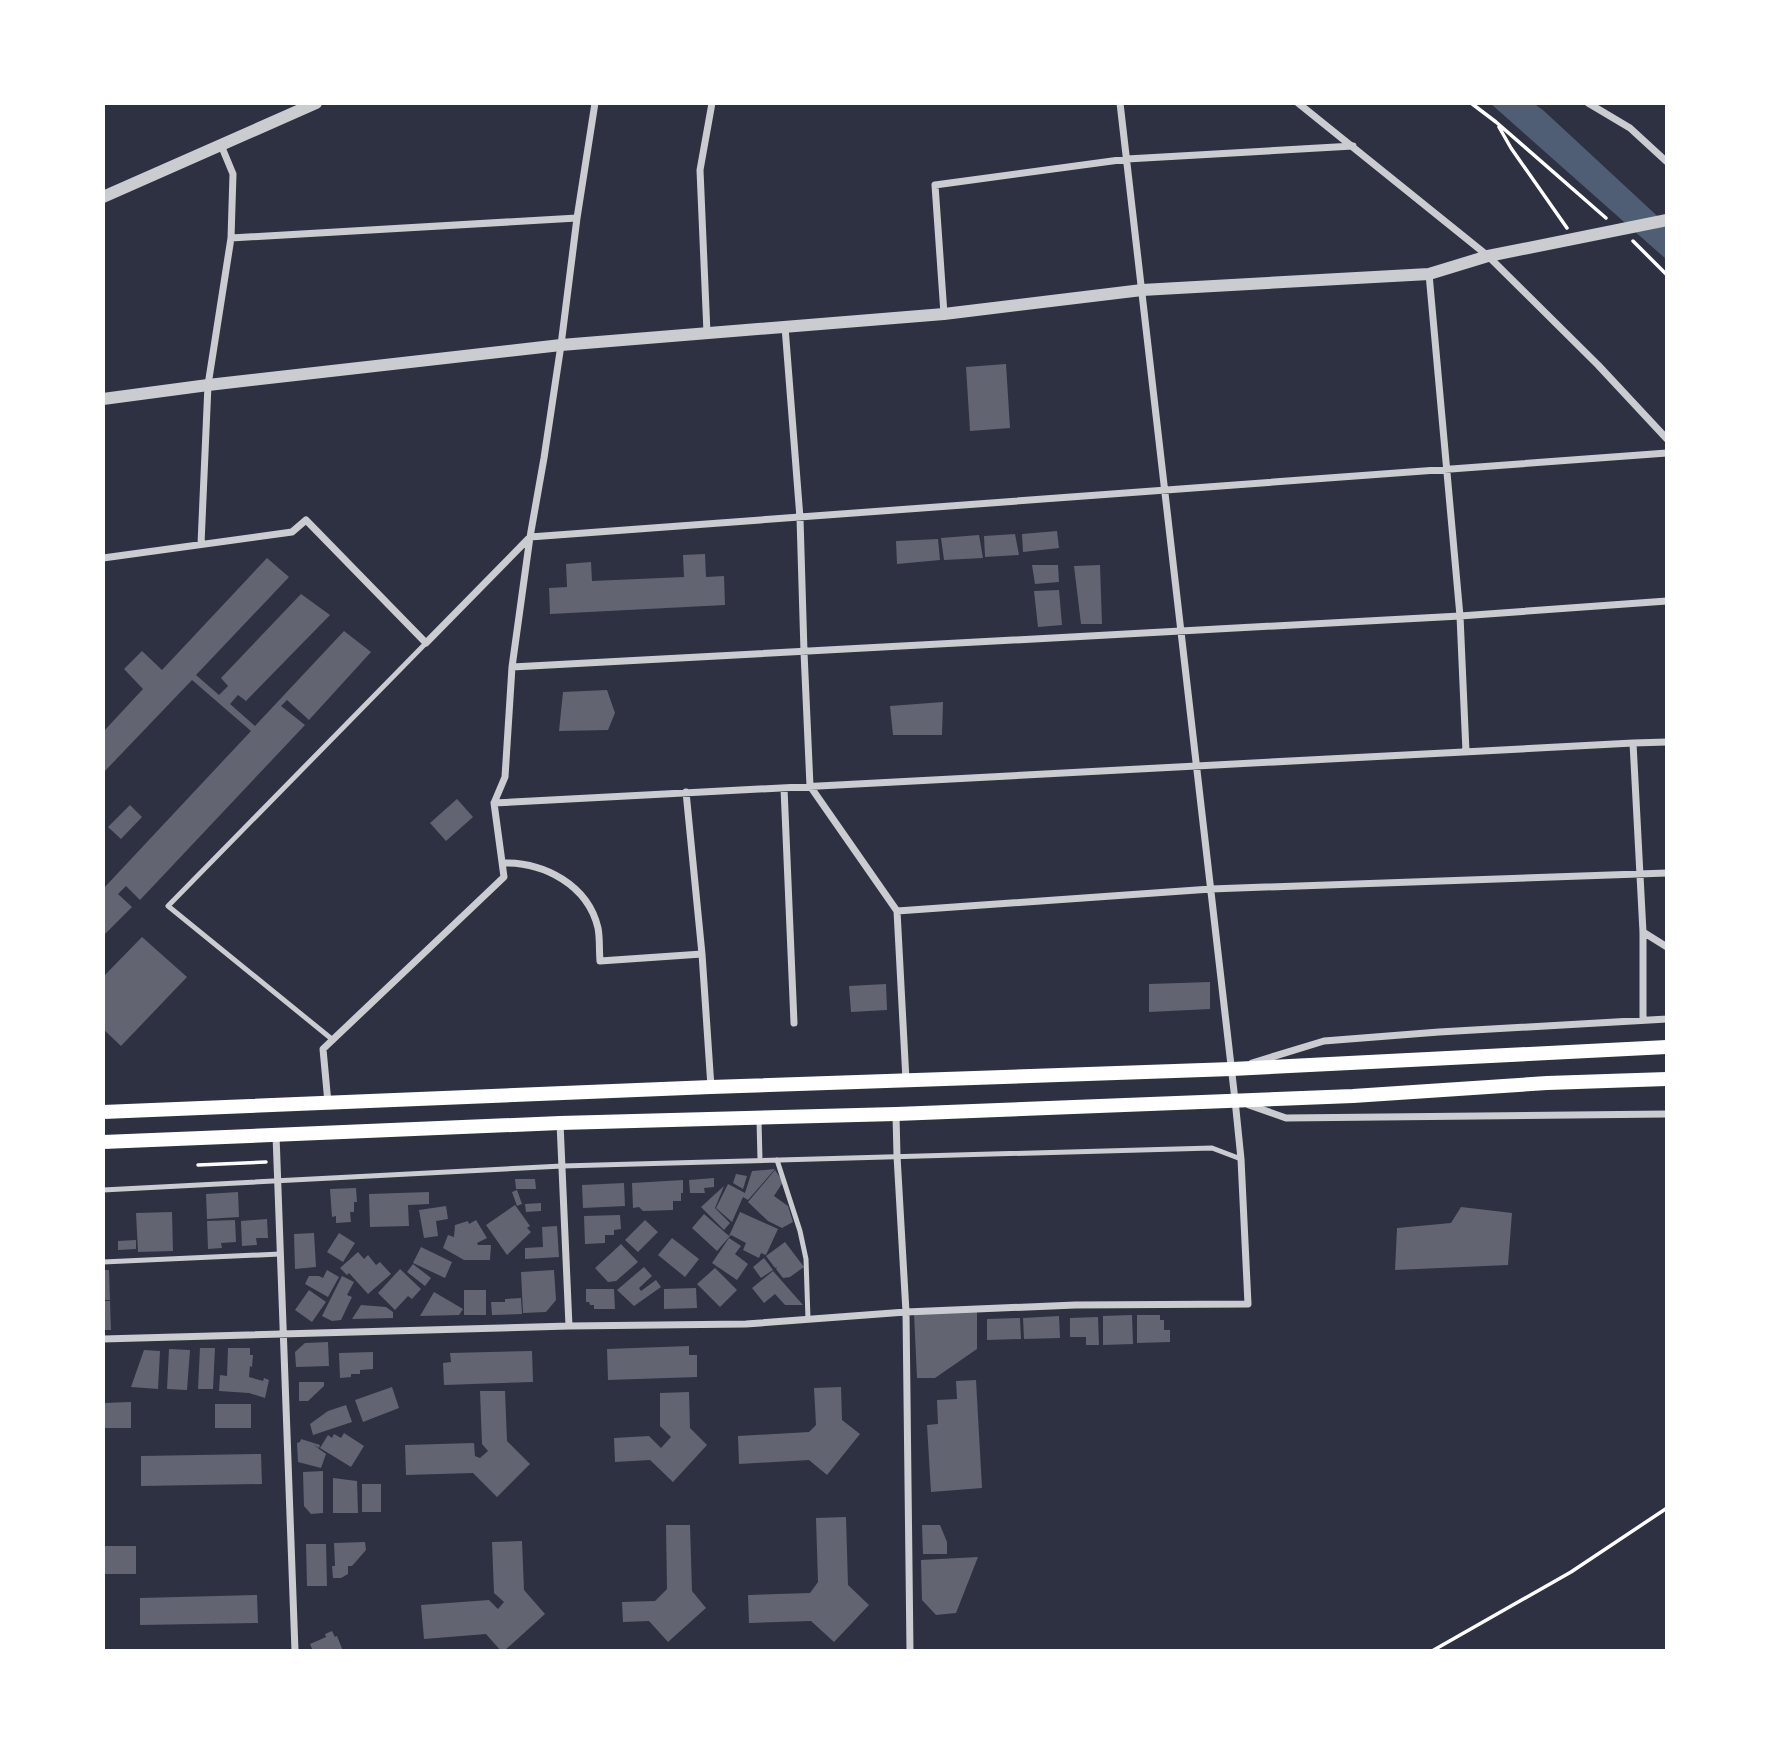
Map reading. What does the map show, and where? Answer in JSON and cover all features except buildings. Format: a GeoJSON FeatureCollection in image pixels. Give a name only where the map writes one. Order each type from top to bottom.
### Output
{"type":"FeatureCollection","features":[{"type":"Feature","properties":{"kind":"main road"},"geometry":{"type":"LineString","coordinates":[[103,1111],[1232,1069],[1667,1047]]}},
{"type":"Feature","properties":{"kind":"main road"},"geometry":{"type":"LineString","coordinates":[[103,1142],[560,1123],[897,1114],[1353,1096],[1547,1083],[1667,1079]]}},
{"type":"Feature","properties":{"kind":"street"},"geometry":{"type":"LineString","coordinates":[[103,197],[316,103]]}},
{"type":"Feature","properties":{"kind":"street"},"geometry":{"type":"LineString","coordinates":[[328,1103],[323,1049],[503,877],[495,803],[505,777],[512,667],[595,103]]}},
{"type":"Feature","properties":{"kind":"street"},"geometry":{"type":"LineString","coordinates":[[707,333],[700,170],[712,103]]}},
{"type":"Feature","properties":{"kind":"street"},"geometry":{"type":"LineString","coordinates":[[103,1339],[569,1326],[746,1324],[906,1312],[1075,1305],[1248,1304],[1241,1159],[1232,1069],[1120,103]]}},
{"type":"Feature","properties":{"kind":"street"},"geometry":{"type":"LineString","coordinates":[[1298,103],[1488,256],[1598,365],[1667,439]]}},
{"type":"Feature","properties":{"kind":"street"},"geometry":{"type":"LineString","coordinates":[[1588,103],[1630,128],[1667,162]]}},
{"type":"Feature","properties":{"kind":"street"},"geometry":{"type":"LineString","coordinates":[[201,544],[208,385],[231,238],[233,174],[221,145]]}},
{"type":"Feature","properties":{"kind":"street"},"geometry":{"type":"LineString","coordinates":[[944,314],[935,185],[1127,159],[1353,146]]}},
{"type":"Feature","properties":{"kind":"street"},"geometry":{"type":"LineString","coordinates":[[231,238],[577,218]]}},
{"type":"Feature","properties":{"kind":"street"},"geometry":{"type":"LineString","coordinates":[[103,399],[561,345],[944,314],[1142,290],[1429,274],[1488,256],[1667,220]]}},
{"type":"Feature","properties":{"kind":"street"},"geometry":{"type":"LineString","coordinates":[[1429,274],[1460,616],[1466,752]]}},
{"type":"Feature","properties":{"kind":"street"},"geometry":{"type":"LineString","coordinates":[[785,327],[800,518],[810,786],[897,911],[906,1080]]}},
{"type":"Feature","properties":{"kind":"street"},"geometry":{"type":"LineString","coordinates":[[103,558],[292,532],[306,520],[426,643],[530,537],[1667,453]]}},
{"type":"Feature","properties":{"kind":"street"},"geometry":{"type":"LineString","coordinates":[[512,667],[1460,616],[1667,601]]}},
{"type":"Feature","properties":{"kind":"street"},"geometry":{"type":"LineString","coordinates":[[495,803],[1667,742]]}},
{"type":"Feature","properties":{"kind":"street"},"geometry":{"type":"LineString","coordinates":[[1633,743],[1643,932],[1643,1020]]}},
{"type":"Feature","properties":{"kind":"street"},"geometry":{"type":"LineString","coordinates":[[784,788],[794,1023]]}},
{"type":"Feature","properties":{"kind":"street"},"geometry":{"type":"LineString","coordinates":[[686,792],[702,954],[711,1087]]}},
{"type":"Feature","properties":{"kind":"street"},"geometry":{"type":"LineString","coordinates":[[503,863],[520,863],[555,874],[573,886],[588,903],[598,928],[600,961],[702,954]]}},
{"type":"Feature","properties":{"kind":"street"},"geometry":{"type":"LineString","coordinates":[[897,911],[1211,889],[1667,873]]}},
{"type":"Feature","properties":{"kind":"street"},"geometry":{"type":"LineString","coordinates":[[1643,932],[1667,947]]}},
{"type":"Feature","properties":{"kind":"street"},"geometry":{"type":"LineString","coordinates":[[1232,1069],[1324,1041],[1667,1019]]}},
{"type":"Feature","properties":{"kind":"street"},"geometry":{"type":"LineString","coordinates":[[1235,1100],[1286,1118],[1667,1114]]}},
{"type":"Feature","properties":{"kind":"street"},"geometry":{"type":"LineString","coordinates":[[897,1114],[906,1312],[910,1651]]}},
{"type":"Feature","properties":{"kind":"street"},"geometry":{"type":"LineString","coordinates":[[560,1123],[569,1326]]}},
{"type":"Feature","properties":{"kind":"street"},"geometry":{"type":"LineString","coordinates":[[275,1135],[295,1651]]}},
{"type":"Feature","properties":{"kind":"lane"},"geometry":{"type":"LineString","coordinates":[[333,1040],[169,906],[426,643]]}},
{"type":"Feature","properties":{"kind":"lane"},"geometry":{"type":"LineString","coordinates":[[759,1117],[760,1160]]}},
{"type":"Feature","properties":{"kind":"lane"},"geometry":{"type":"LineString","coordinates":[[103,1190],[562,1166],[897,1156],[1212,1148],[1241,1159]]}},
{"type":"Feature","properties":{"kind":"lane"},"geometry":{"type":"LineString","coordinates":[[777,1160],[800,1231],[806,1259],[808,1319]]}},
{"type":"Feature","properties":{"kind":"lane"},"geometry":{"type":"LineString","coordinates":[[103,1262],[280,1254]]}},
{"type":"Feature","properties":{"kind":"path"},"geometry":{"type":"LineString","coordinates":[[1471,103],[1605,217]]}},
{"type":"Feature","properties":{"kind":"path"},"geometry":{"type":"LineString","coordinates":[[1496,122],[1511,148],[1581,237]]}},
{"type":"Feature","properties":{"kind":"path"},"geometry":{"type":"LineString","coordinates":[[1625,235],[1667,275]]}},
{"type":"Feature","properties":{"kind":"path"},"geometry":{"type":"LineString","coordinates":[[198,1164],[277,1161]]}},
{"type":"Feature","properties":{"kind":"path"},"geometry":{"type":"LineString","coordinates":[[1432,1651],[1571,1572],[1667,1508]]}},
{"type":"Feature","properties":{"kind":"water"},"geometry":{"type":"Polygon","coordinates":[[[1490,103],[1533,103],[1543,110],[1667,225],[1667,260],[1490,103]]]}}]}
